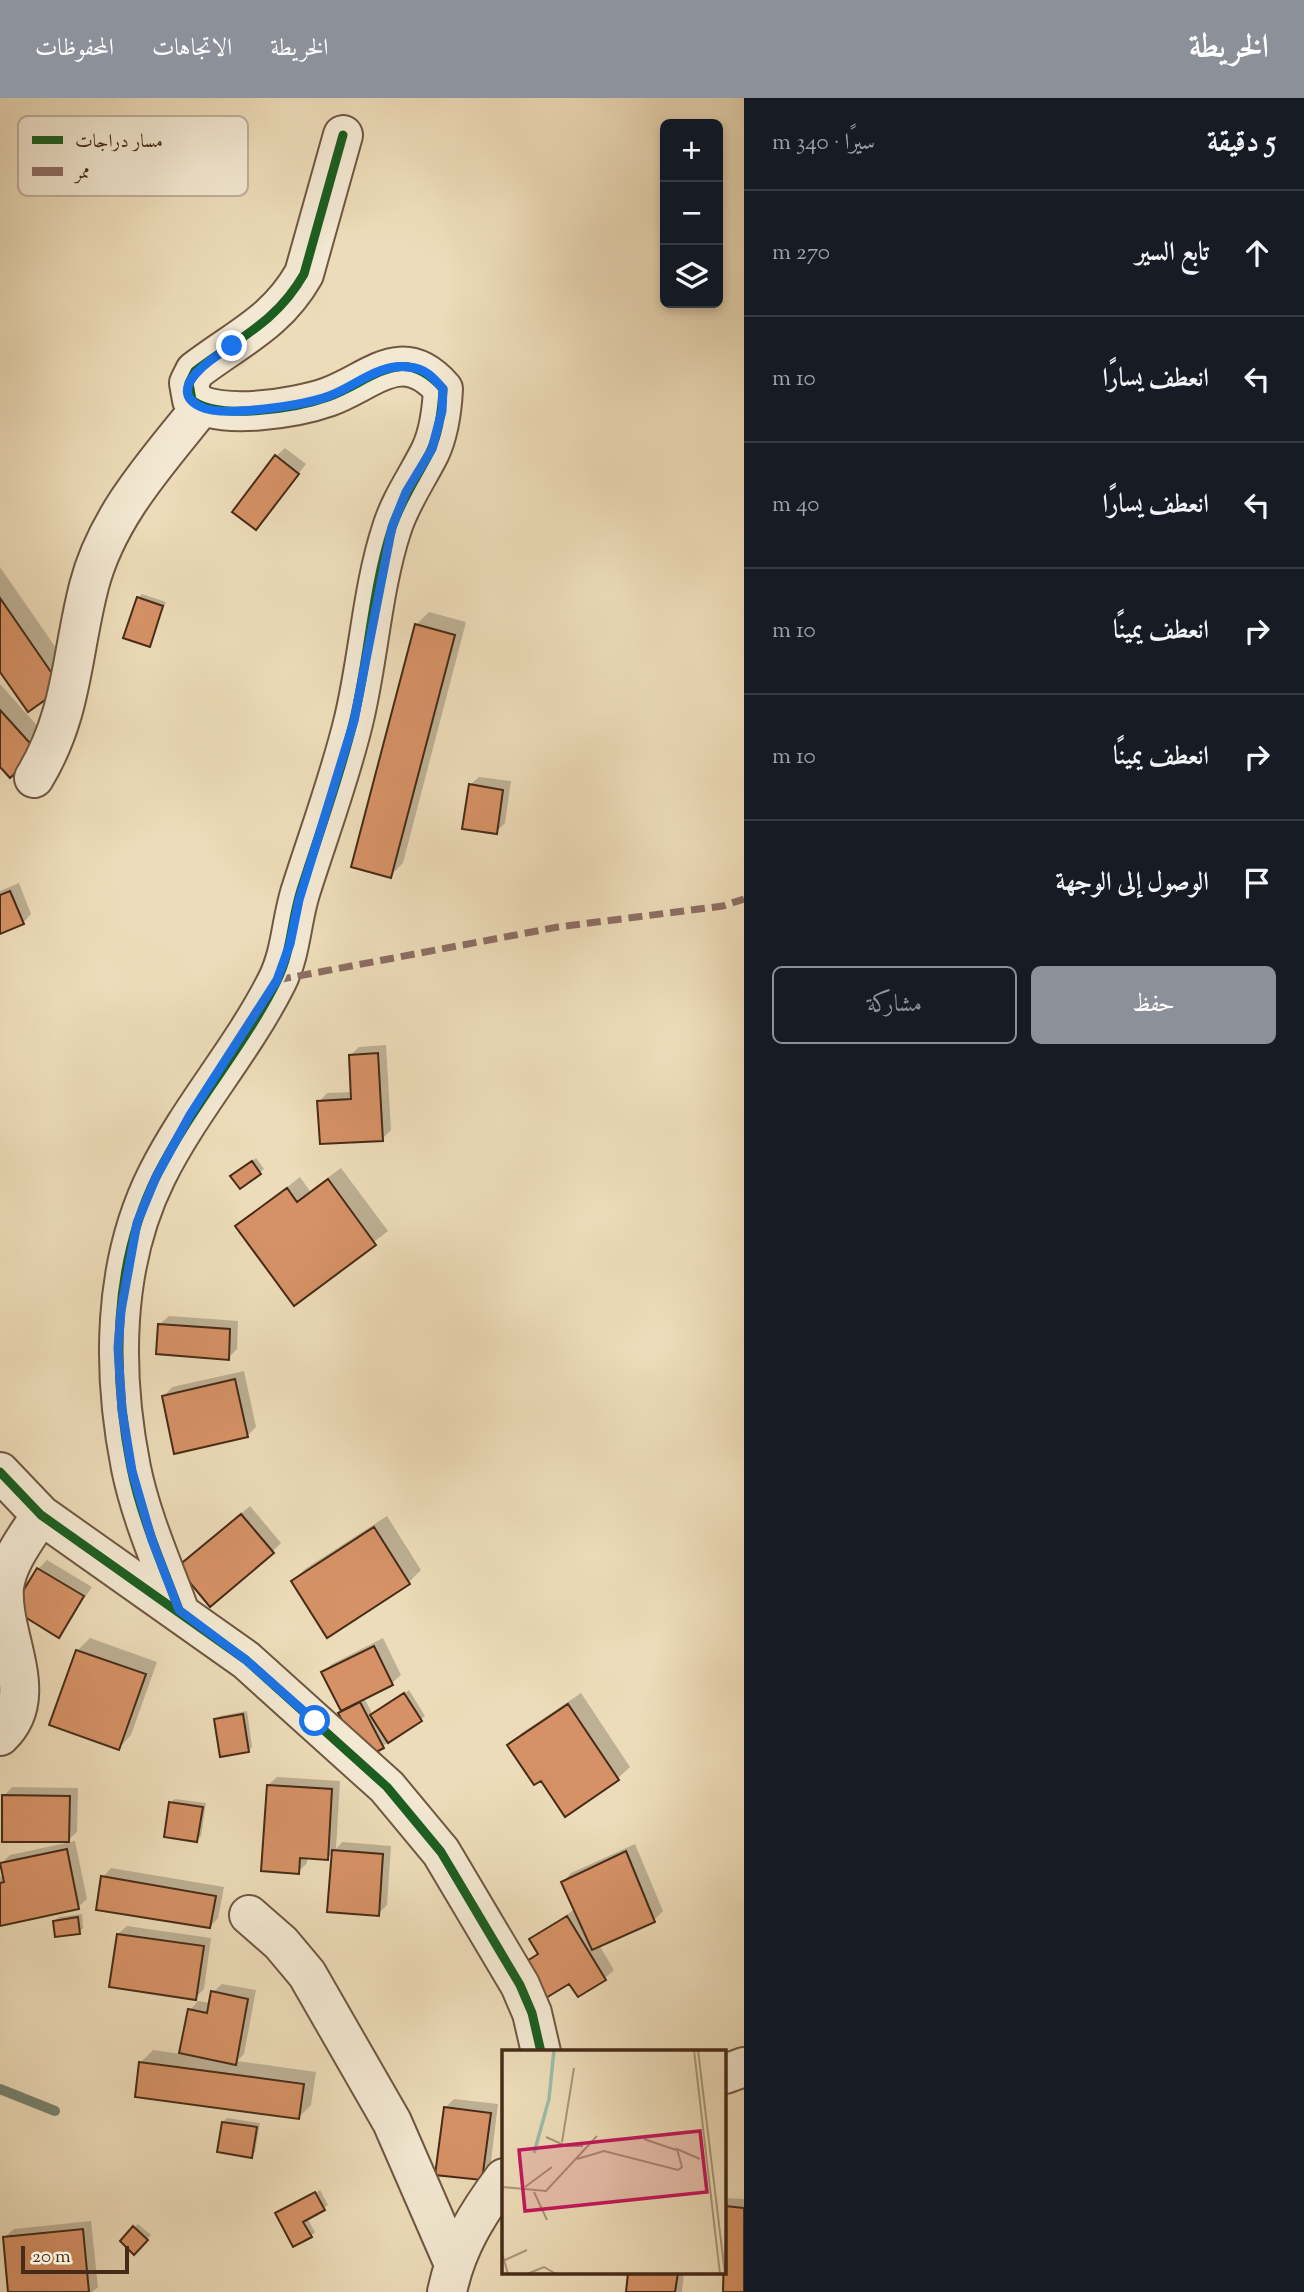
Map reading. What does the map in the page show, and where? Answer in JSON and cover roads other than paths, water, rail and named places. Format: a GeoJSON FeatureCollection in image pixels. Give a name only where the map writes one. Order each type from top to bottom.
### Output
{"type":"FeatureCollection","features":[{"type":"Feature","properties":{"kind":"street"},"geometry":{"type":"LineString","coordinates":[[179,1610],[152,1540],[132,1471],[122,1410],[118,1348],[129,1258],[137,1223],[156,1177],[190,1115],[249,1027],[282,968],[299,900],[354,721],[392,527],[406,492],[432,449],[442,411],[443,389],[429,372],[407,366],[360,380],[330,396],[286,407],[232,410],[201,407],[192,400],[189,391],[195,370],[267,322],[293,292],[304,274],[343,135]]}},
{"type":"Feature","properties":{"kind":"street"},"geometry":{"type":"LineString","coordinates":[[34,778],[47,757],[65,710],[89,585],[111,526],[201,407]]}},
{"type":"Feature","properties":{"kind":"street"},"geometry":{"type":"LineString","coordinates":[[0,1472],[41,1515],[179,1610],[246,1660],[387,1787],[441,1852],[520,1985],[532,2012],[541,2050]]}},
{"type":"Feature","properties":{"kind":"street"},"geometry":{"type":"LineString","coordinates":[[0,1736],[14,1724],[19,1699],[6,1622],[4,1588],[14,1558],[41,1515]]}},
{"type":"Feature","properties":{"kind":"street"},"geometry":{"type":"LineString","coordinates":[[249,1915],[281,1943],[307,1974],[392,2122],[450,2277]]}},
{"type":"Feature","properties":{"kind":"street"},"geometry":{"type":"LineString","coordinates":[[726,2074],[744,2067]]}},
{"type":"Feature","properties":{"kind":"street"},"geometry":{"type":"LineString","coordinates":[[450,2277],[471,2226],[502,2181]]}},
{"type":"Feature","properties":{"kind":"waterway"},"geometry":{"type":"LineString","coordinates":[[0,2089],[55,2111]]}}]}
